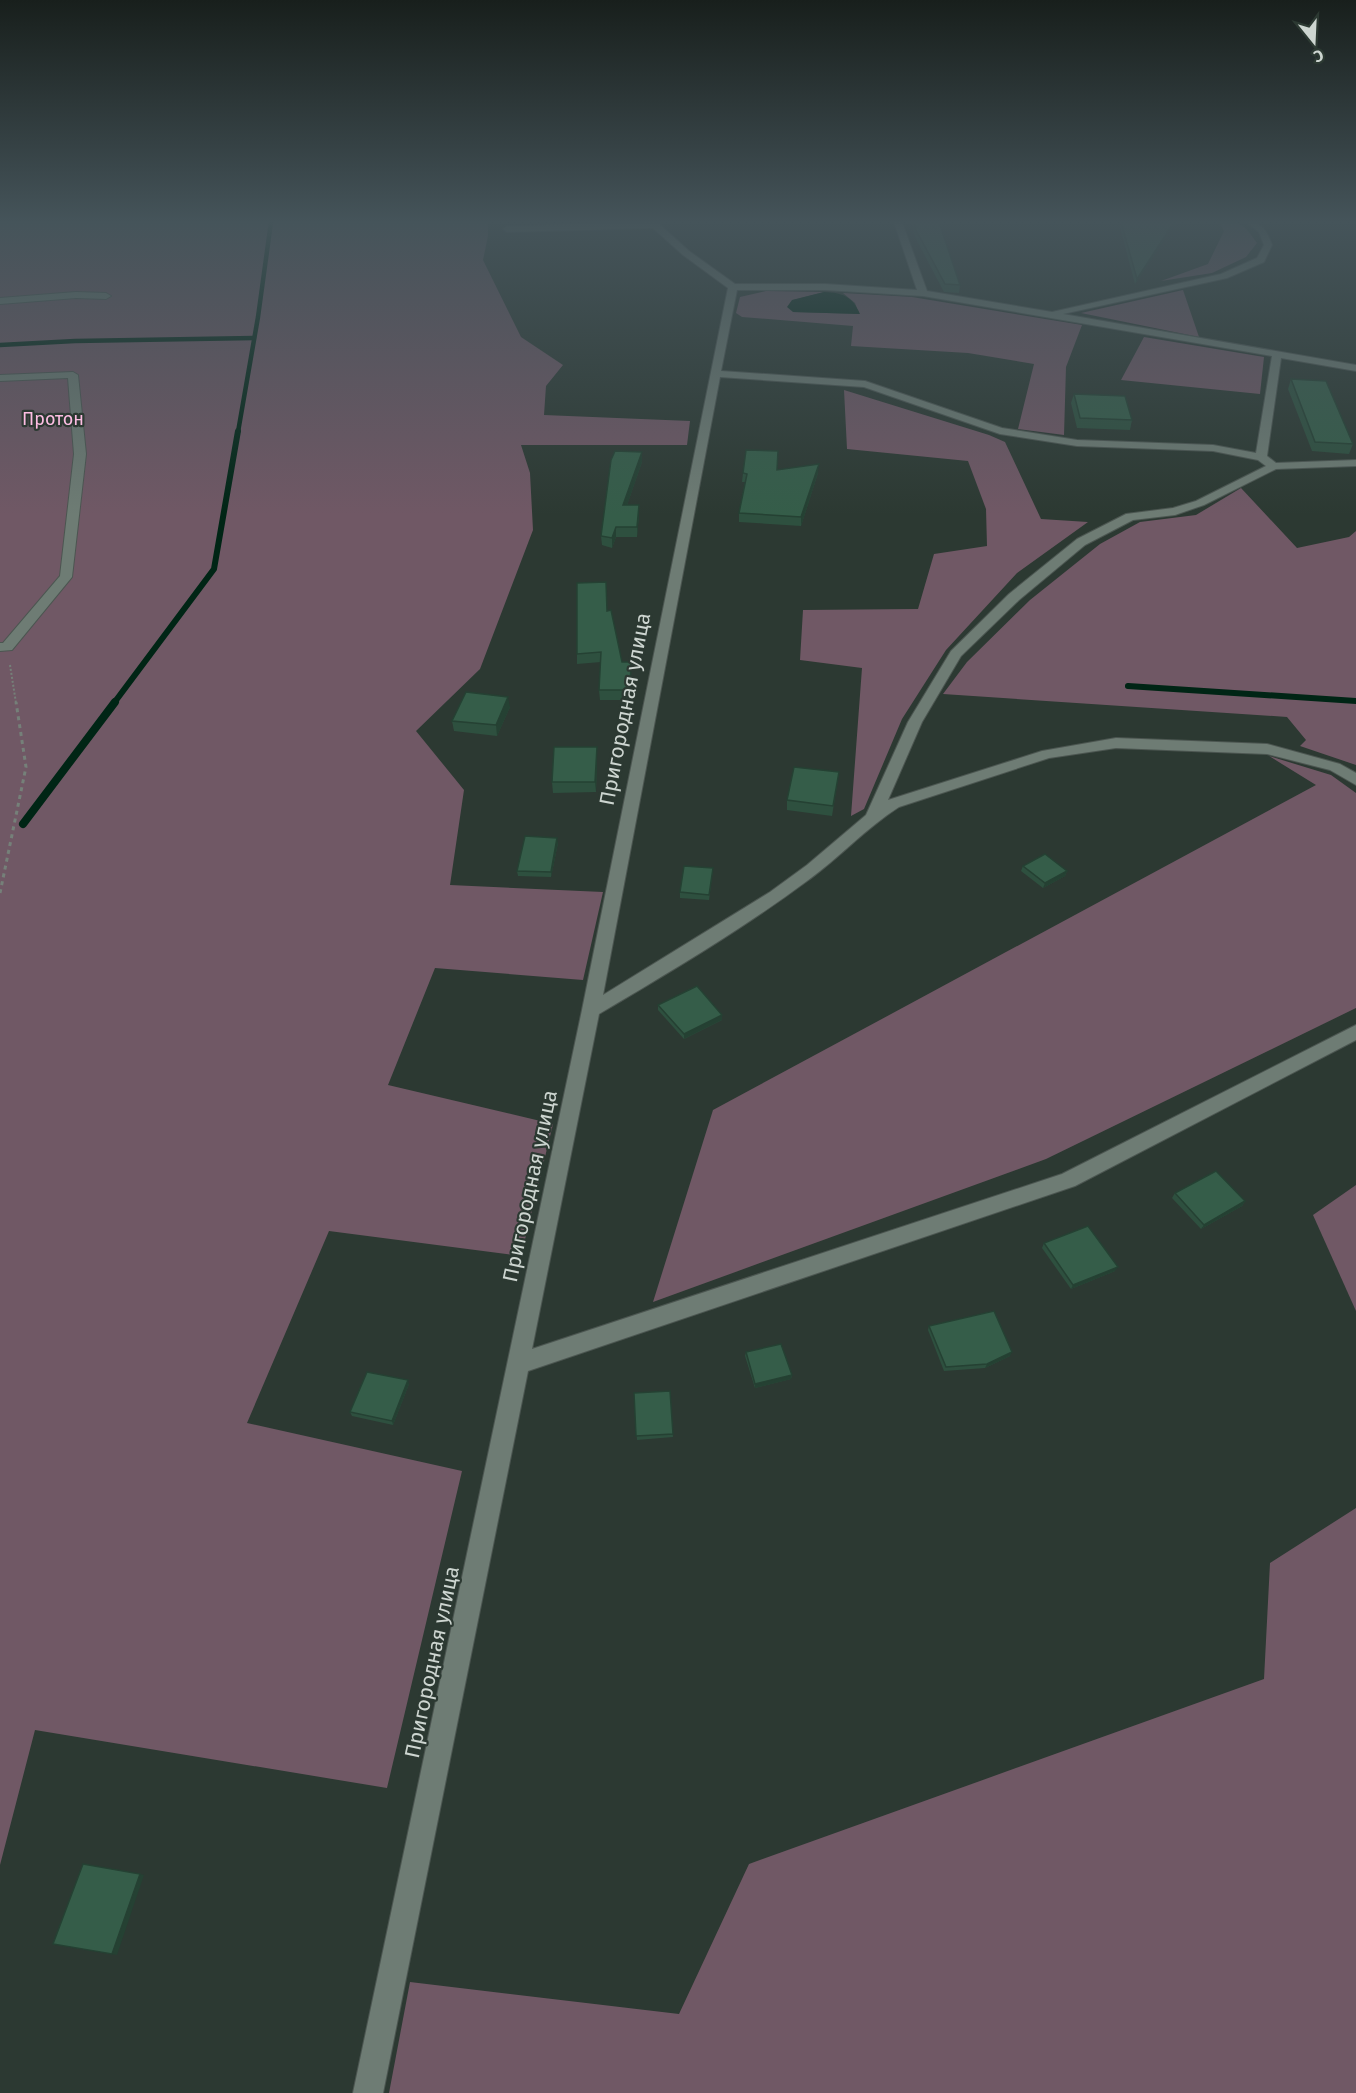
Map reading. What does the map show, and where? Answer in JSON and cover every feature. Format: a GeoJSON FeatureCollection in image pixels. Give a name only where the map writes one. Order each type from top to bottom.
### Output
{"type":"FeatureCollection","features":[{"type":"Feature","properties":{"kind":"street","name":"Пригородная улица"},"geometry":{"type":"LineString","coordinates":[[368,2093],[591,1010],[727,320]]}},
{"type":"Feature","properties":{"kind":"street"},"geometry":{"type":"LineString","coordinates":[[1081,320],[1356,368]]}},
{"type":"Feature","properties":{"kind":"street"},"geometry":{"type":"LineString","coordinates":[[1261,457],[1276,354]]}},
{"type":"Feature","properties":{"kind":"street"},"geometry":{"type":"LineString","coordinates":[[716,374],[865,384],[1000,431],[1077,443],[1213,448],[1261,457],[1274,466]]}},
{"type":"Feature","properties":{"kind":"street"},"geometry":{"type":"LineString","coordinates":[[0,378],[73,375],[80,454],[66,577],[4,647]]}},
{"type":"Feature","properties":{"kind":"street"},"geometry":{"type":"LineString","coordinates":[[874,815],[915,722],[956,654],[1014,597],[1081,542],[1130,518],[1175,511],[1200,503],[1274,466],[1356,463]]}},
{"type":"Feature","properties":{"kind":"street"},"geometry":{"type":"LineString","coordinates":[[591,1010],[705,944],[804,876],[874,815],[894,803],[1047,754],[1116,742],[1267,748],[1335,767],[1356,780]]}},
{"type":"Feature","properties":{"kind":"street"},"geometry":{"type":"LineString","coordinates":[[517,1364],[1068,1180],[1356,1032]]}},
{"type":"Feature","properties":{"kind":"path"},"geometry":{"type":"LineString","coordinates":[[0,893],[26,767],[4,647]]}},
{"type":"Feature","properties":{"kind":"green space","name":"Протон"},"geometry":{"type":"Polygon","coordinates":[[[0,320],[512,320],[521,337],[563,365],[546,386],[544,415],[690,421],[687,445],[521,445],[530,473],[533,530],[480,669],[416,731],[464,790],[450,885],[603,892],[583,980],[435,968],[388,1085],[553,1124],[521,1256],[329,1231],[247,1423],[462,1471],[387,1788],[35,1730],[0,1865],[0,320]]]}},
{"type":"Feature","properties":{"kind":"green space"},"geometry":{"type":"Polygon","coordinates":[[[775,320],[1050,320],[1082,325],[1066,367],[1064,435],[1018,429],[1034,364],[968,353],[851,346],[853,326],[775,320]]]}},
{"type":"Feature","properties":{"kind":"green space"},"geometry":{"type":"Polygon","coordinates":[[[1114,320],[1193,320],[1199,337],[1114,320]]]}},
{"type":"Feature","properties":{"kind":"green space"},"geometry":{"type":"Polygon","coordinates":[[[1144,337],[1264,357],[1260,394],[1121,380],[1144,337]]]}},
{"type":"Feature","properties":{"kind":"green space"},"geometry":{"type":"Polygon","coordinates":[[[844,390],[1005,442],[1041,519],[1088,522],[1017,573],[946,650],[902,719],[864,809],[851,816],[862,668],[800,660],[803,610],[918,609],[934,554],[987,546],[986,509],[968,461],[847,449],[844,390]]]}},
{"type":"Feature","properties":{"kind":"green space"},"geometry":{"type":"Polygon","coordinates":[[[1241,488],[1297,548],[1349,537],[1356,531],[1356,765],[1300,746],[1306,740],[1287,717],[943,694],[967,662],[1030,600],[1100,544],[1140,522],[1196,515],[1241,488]]]}},
{"type":"Feature","properties":{"kind":"green space"},"geometry":{"type":"Polygon","coordinates":[[[1269,756],[1331,775],[1356,793],[1356,1008],[1046,1159],[653,1302],[713,1110],[1316,785],[1269,756]]]}},
{"type":"Feature","properties":{"kind":"green space"},"geometry":{"type":"Polygon","coordinates":[[[1356,1185],[1356,1311],[1313,1215],[1356,1185]]]}},
{"type":"Feature","properties":{"kind":"green space"},"geometry":{"type":"Polygon","coordinates":[[[1356,1508],[1356,2093],[389,2093],[410,1982],[679,2014],[749,1864],[1264,1679],[1270,1563],[1356,1508]]]}},
{"type":"Feature","properties":{"kind":"building"},"geometry":{"type":"Polygon","coordinates":[[[1291,379],[1326,381],[1353,444],[1315,442],[1291,379]]]}},
{"type":"Feature","properties":{"kind":"building"},"geometry":{"type":"Polygon","coordinates":[[[1074,394],[1125,396],[1132,420],[1080,418],[1074,394]]]}},
{"type":"Feature","properties":{"kind":"building"},"geometry":{"type":"Polygon","coordinates":[[[746,450],[778,451],[777,470],[819,464],[801,517],[739,513],[747,474],[743,473],[746,450]]]}},
{"type":"Feature","properties":{"kind":"building"},"geometry":{"type":"Polygon","coordinates":[[[615,451],[642,452],[623,505],[639,505],[637,527],[616,527],[612,538],[601,536],[611,460],[615,451]]]}},
{"type":"Feature","properties":{"kind":"building"},"geometry":{"type":"Polygon","coordinates":[[[606,582],[607,611],[611,610],[622,662],[631,662],[630,690],[599,690],[601,652],[577,654],[577,583],[606,582]]]}},
{"type":"Feature","properties":{"kind":"building"},"geometry":{"type":"Polygon","coordinates":[[[466,692],[508,697],[496,725],[452,721],[466,692]]]}},
{"type":"Feature","properties":{"kind":"building"},"geometry":{"type":"Polygon","coordinates":[[[554,747],[597,747],[595,782],[552,782],[554,747]]]}},
{"type":"Feature","properties":{"kind":"building"},"geometry":{"type":"Polygon","coordinates":[[[794,767],[839,772],[833,806],[787,800],[794,767]]]}},
{"type":"Feature","properties":{"kind":"building"},"geometry":{"type":"Polygon","coordinates":[[[525,836],[557,838],[551,872],[517,871],[525,836]]]}},
{"type":"Feature","properties":{"kind":"building"},"geometry":{"type":"Polygon","coordinates":[[[1045,854],[1067,871],[1045,883],[1023,866],[1045,854]]]}},
{"type":"Feature","properties":{"kind":"building"},"geometry":{"type":"Polygon","coordinates":[[[684,866],[713,868],[709,895],[680,892],[684,866]]]}},
{"type":"Feature","properties":{"kind":"building"},"geometry":{"type":"Polygon","coordinates":[[[697,986],[722,1015],[684,1034],[658,1005],[697,986]]]}},
{"type":"Feature","properties":{"kind":"building"},"geometry":{"type":"Polygon","coordinates":[[[1216,1171],[1245,1201],[1204,1225],[1175,1193],[1216,1171]]]}},
{"type":"Feature","properties":{"kind":"building"},"geometry":{"type":"Polygon","coordinates":[[[1088,1226],[1118,1267],[1073,1285],[1044,1243],[1088,1226]]]}},
{"type":"Feature","properties":{"kind":"building"},"geometry":{"type":"Polygon","coordinates":[[[994,1311],[1012,1352],[987,1364],[946,1367],[929,1326],[994,1311]]]}},
{"type":"Feature","properties":{"kind":"building"},"geometry":{"type":"Polygon","coordinates":[[[781,1344],[792,1375],[755,1384],[746,1352],[781,1344]]]}},
{"type":"Feature","properties":{"kind":"building"},"geometry":{"type":"Polygon","coordinates":[[[367,1372],[408,1380],[392,1421],[350,1412],[367,1372]]]}},
{"type":"Feature","properties":{"kind":"building"},"geometry":{"type":"Polygon","coordinates":[[[670,1391],[673,1434],[636,1436],[634,1393],[670,1391]]]}},
{"type":"Feature","properties":{"kind":"building"},"geometry":{"type":"Polygon","coordinates":[[[83,1864],[140,1874],[112,1954],[53,1944],[83,1864]]]}},
{"type":"Feature","properties":{"kind":"waterway"},"geometry":{"type":"LineString","coordinates":[[238,432],[258,320]]}},
{"type":"Feature","properties":{"kind":"waterway"},"geometry":{"type":"LineString","coordinates":[[0,345],[75,341],[254,338]]}},
{"type":"Feature","properties":{"kind":"waterway"},"geometry":{"type":"LineString","coordinates":[[114,703],[214,569],[238,431]]}},
{"type":"Feature","properties":{"kind":"waterway"},"geometry":{"type":"LineString","coordinates":[[1128,686],[1356,701]]}},
{"type":"Feature","properties":{"kind":"waterway"},"geometry":{"type":"LineString","coordinates":[[23,824],[115,702]]}}]}
